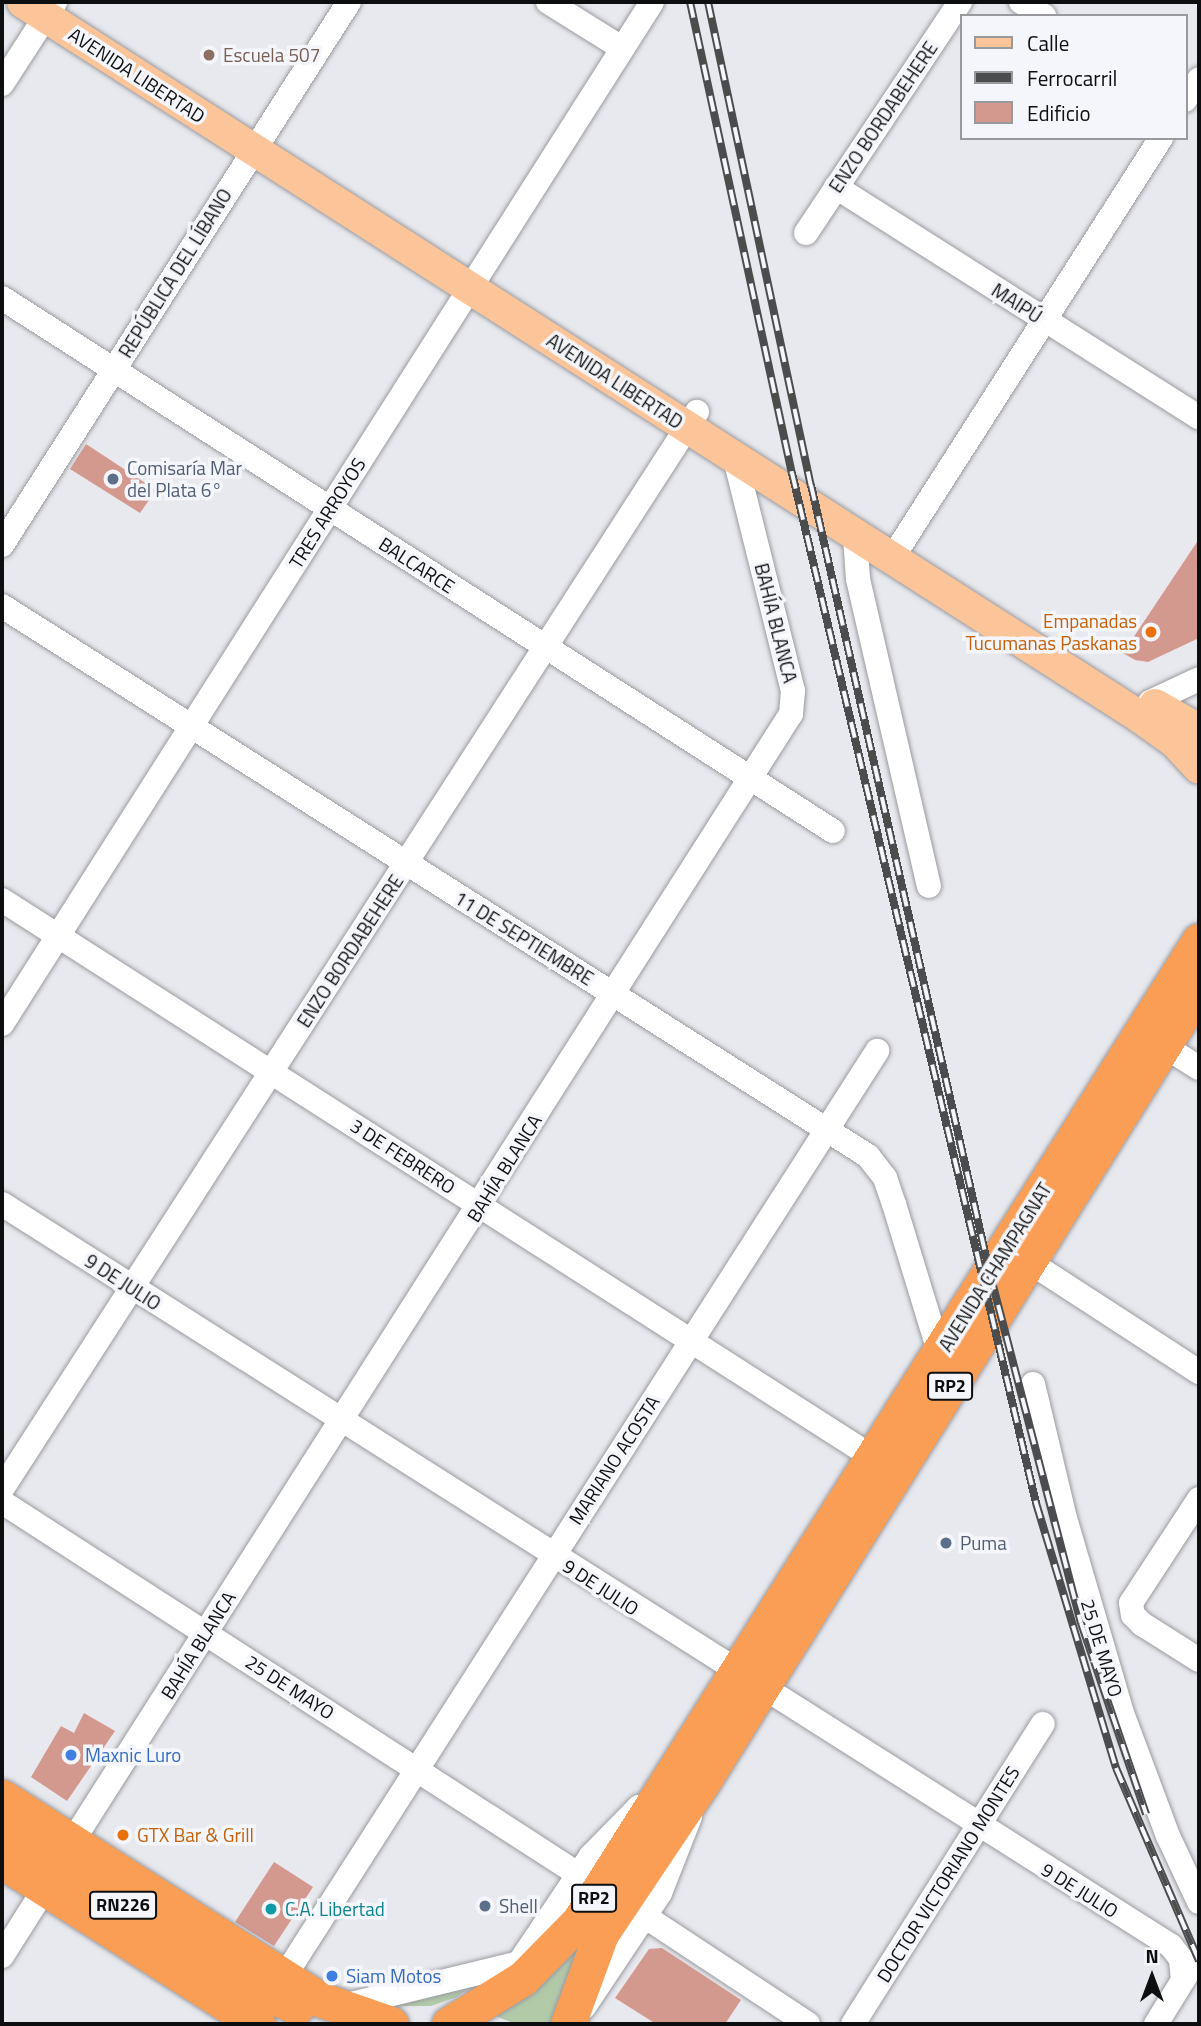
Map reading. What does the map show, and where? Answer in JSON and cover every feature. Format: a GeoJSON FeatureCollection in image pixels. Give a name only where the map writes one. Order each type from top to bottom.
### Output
{"type":"FeatureCollection","features":[{"type":"Feature","properties":{"kind":"highway","name":"AVENIDA CHAMPAGNAT"},"geometry":{"type":"LineString","coordinates":[[749,1681],[874,1458],[1199,942]]}},
{"type":"Feature","properties":{"kind":"highway","name":"AVENIDA CHAMPAGNAT"},"geometry":{"type":"LineString","coordinates":[[580,2010],[601,1934],[689,1776],[749,1681],[1028,1261],[1199,989]]}},
{"type":"Feature","properties":{"kind":"highway","name":"AVENIDA CHAMPAGNAT"},"geometry":{"type":"LineString","coordinates":[[449,2024],[485,2004],[553,1951],[689,1776]]}},
{"type":"Feature","properties":{"kind":"highway"},"geometry":{"type":"LineString","coordinates":[[2,1797],[284,1977],[338,2016],[391,2024]]}},
{"type":"Feature","properties":{"kind":"highway","name":"RN226"},"geometry":{"type":"LineString","coordinates":[[2,1828],[245,1983],[291,2024]]}},
{"type":"Feature","properties":{"kind":"highway"},"geometry":{"type":"LineString","coordinates":[[2,1861],[258,2024]]}},
{"type":"Feature","properties":{"kind":"highway"},"geometry":{"type":"LineString","coordinates":[[519,1964],[553,1951]]}},
{"type":"Feature","properties":{"kind":"highway","name":"RN226"},"geometry":{"type":"LineString","coordinates":[[245,1983],[338,2016]]}},
{"type":"Feature","properties":{"kind":"main road","name":"AVENIDA LIBERTAD"},"geometry":{"type":"LineString","coordinates":[[45,5],[896,552],[1140,717],[1175,742],[1199,768]]}},
{"type":"Feature","properties":{"kind":"main road","name":"AVENIDA LIBERTAD"},"geometry":{"type":"LineString","coordinates":[[692,420],[735,458],[855,537],[896,552],[1199,730]]}},
{"type":"Feature","properties":{"kind":"street","name":"REPÚBLICA DEL LÍBANO"},"geometry":{"type":"LineString","coordinates":[[2,545],[349,2]]}},
{"type":"Feature","properties":{"kind":"street"},"geometry":{"type":"LineString","coordinates":[[548,2],[622,48]]}},
{"type":"Feature","properties":{"kind":"street","name":"ENZO BORDABEHERE"},"geometry":{"type":"LineString","coordinates":[[806,233],[960,2]]}},
{"type":"Feature","properties":{"kind":"street"},"geometry":{"type":"LineString","coordinates":[[1021,2],[1041,14]]}},
{"type":"Feature","properties":{"kind":"street"},"geometry":{"type":"LineString","coordinates":[[2,85],[45,5]]}},
{"type":"Feature","properties":{"kind":"street","name":"TRES ARROYOS"},"geometry":{"type":"LineString","coordinates":[[2,1024],[647,5]]}},
{"type":"Feature","properties":{"kind":"street"},"geometry":{"type":"LineString","coordinates":[[1187,100],[1199,79]]}},
{"type":"Feature","properties":{"kind":"street"},"geometry":{"type":"LineString","coordinates":[[896,552],[1160,140]]}},
{"type":"Feature","properties":{"kind":"street","name":"MAIPÚ"},"geometry":{"type":"LineString","coordinates":[[836,187],[1199,417]]}},
{"type":"Feature","properties":{"kind":"street","name":"BALCARCE"},"geometry":{"type":"LineString","coordinates":[[2,298],[833,831]]}},
{"type":"Feature","properties":{"kind":"street","name":"ENZO BORDABEHERE"},"geometry":{"type":"LineString","coordinates":[[2,1489],[692,420]]}},
{"type":"Feature","properties":{"kind":"street","name":"BAHÍA BLANCA"},"geometry":{"type":"LineString","coordinates":[[72,1842],[340,1420],[481,1206],[613,994],[752,780],[791,714],[794,698],[735,458]]}},
{"type":"Feature","properties":{"kind":"street"},"geometry":{"type":"LineString","coordinates":[[855,537],[858,579],[929,886]]}},
{"type":"Feature","properties":{"kind":"street","name":"11 DE SEPTIEMBRE"},"geometry":{"type":"LineString","coordinates":[[2,606],[868,1156],[885,1178],[940,1353]]}},
{"type":"Feature","properties":{"kind":"street"},"geometry":{"type":"LineString","coordinates":[[1150,702],[1199,679]]}},
{"type":"Feature","properties":{"kind":"street","name":"3 DE FEBRERO"},"geometry":{"type":"LineString","coordinates":[[2,900],[874,1458]]}},
{"type":"Feature","properties":{"kind":"street"},"geometry":{"type":"LineString","coordinates":[[1164,1046],[1199,1068]]}},
{"type":"Feature","properties":{"kind":"street","name":"MARIANO ACOSTA"},"geometry":{"type":"LineString","coordinates":[[284,1977],[877,1051]]}},
{"type":"Feature","properties":{"kind":"street","name":"9 DE JULIO"},"geometry":{"type":"LineString","coordinates":[[2,1204],[977,1827],[1171,1946],[1181,1959],[1186,1974],[1156,2024]]}},
{"type":"Feature","properties":{"kind":"street"},"geometry":{"type":"LineString","coordinates":[[1028,1261],[1199,1372]]}},
{"type":"Feature","properties":{"kind":"street","name":"25 DE MAYO"},"geometry":{"type":"LineString","coordinates":[[1033,1384],[1065,1518],[1122,1713],[1168,1836],[1199,1902]]}},
{"type":"Feature","properties":{"kind":"street"},"geometry":{"type":"LineString","coordinates":[[1199,1499],[1131,1603],[1133,1615],[1199,1660]]}},
{"type":"Feature","properties":{"kind":"street","name":"25 DE MAYO"},"geometry":{"type":"LineString","coordinates":[[2,1502],[578,1874]]}},
{"type":"Feature","properties":{"kind":"street","name":"DOCTOR VICTORIANO MONTES"},"geometry":{"type":"LineString","coordinates":[[853,2024],[1043,1724]]}},
{"type":"Feature","properties":{"kind":"street","name":"AVENIDA CHAMPAGNAT"},"geometry":{"type":"LineString","coordinates":[[485,2004],[519,1964],[578,1874],[689,1776]]}},
{"type":"Feature","properties":{"kind":"street","name":"AVENIDA CHAMPAGNAT"},"geometry":{"type":"LineString","coordinates":[[580,2010],[646,1917],[672,1869],[689,1776]]}},
{"type":"Feature","properties":{"kind":"street"},"geometry":{"type":"LineString","coordinates":[[2,1956],[45,1888]]}},
{"type":"Feature","properties":{"kind":"street"},"geometry":{"type":"LineString","coordinates":[[646,1917],[808,2024]]}},
{"type":"Feature","properties":{"kind":"street"},"geometry":{"type":"LineString","coordinates":[[338,2016],[519,1964]]}},
{"type":"Feature","properties":{"kind":"green space"},"geometry":{"type":"Polygon","coordinates":[[[605,1898],[558,2024],[516,2024],[493,2015],[605,1898]]]}},
{"type":"Feature","properties":{"kind":"green space"},"geometry":{"type":"Polygon","coordinates":[[[477,1982],[457,1997],[431,2006],[376,2006],[477,1982]]]}},
{"type":"Feature","properties":{"kind":"building","name":"Comisaría Mar del Plata 6°"},"geometry":{"type":"Polygon","coordinates":[[[86,444],[156,490],[140,513],[70,469],[86,444]]]}},
{"type":"Feature","properties":{"kind":"building"},"geometry":{"type":"Polygon","coordinates":[[[1199,539],[1199,638],[1148,662],[1135,660],[1123,653],[1199,539]]]}},
{"type":"Feature","properties":{"kind":"building","name":"Maxnic Luro"},"geometry":{"type":"Polygon","coordinates":[[[84,1713],[115,1731],[67,1801],[31,1777],[61,1726],[74,1733],[84,1713]]]}},
{"type":"Feature","properties":{"kind":"building","name":"C.A. Libertad"},"geometry":{"type":"Polygon","coordinates":[[[274,1862],[313,1887],[274,1946],[235,1922],[274,1862]]]}},
{"type":"Feature","properties":{"kind":"building"},"geometry":{"type":"Polygon","coordinates":[[[662,1948],[741,2000],[725,2024],[656,2024],[615,1998],[649,1949],[662,1948]]]}},
{"type":"Feature","properties":{"kind":"railway"},"geometry":{"type":"LineString","coordinates":[[690,2],[792,473],[1036,1503],[1116,1768],[1199,1961]]}},
{"type":"Feature","properties":{"kind":"railway"},"geometry":{"type":"LineString","coordinates":[[708,2],[811,485],[990,1274],[1081,1623],[1146,1814]]}},
{"type":"Feature","properties":{"kind":"place","name":"Escuela 507"},"geometry":{"type":"Point","coordinates":[209,55]}},
{"type":"Feature","properties":{"kind":"place","name":"Comisaría Mar del Plata 6°"},"geometry":{"type":"Point","coordinates":[113,479]}},
{"type":"Feature","properties":{"kind":"place","name":"Empanadas Tucumanas Paskanas"},"geometry":{"type":"Point","coordinates":[1151,632]}},
{"type":"Feature","properties":{"kind":"place","name":"Puma"},"geometry":{"type":"Point","coordinates":[946,1543]}},
{"type":"Feature","properties":{"kind":"place","name":"Maxnic Luro"},"geometry":{"type":"Point","coordinates":[71,1755]}},
{"type":"Feature","properties":{"kind":"place","name":"GTX Bar & Grill"},"geometry":{"type":"Point","coordinates":[123,1835]}},
{"type":"Feature","properties":{"kind":"place","name":"Shell"},"geometry":{"type":"Point","coordinates":[485,1906]}},
{"type":"Feature","properties":{"kind":"place","name":"C.A. Libertad"},"geometry":{"type":"Point","coordinates":[271,1909]}},
{"type":"Feature","properties":{"kind":"place","name":"Siam Motos"},"geometry":{"type":"Point","coordinates":[332,1976]}}]}
